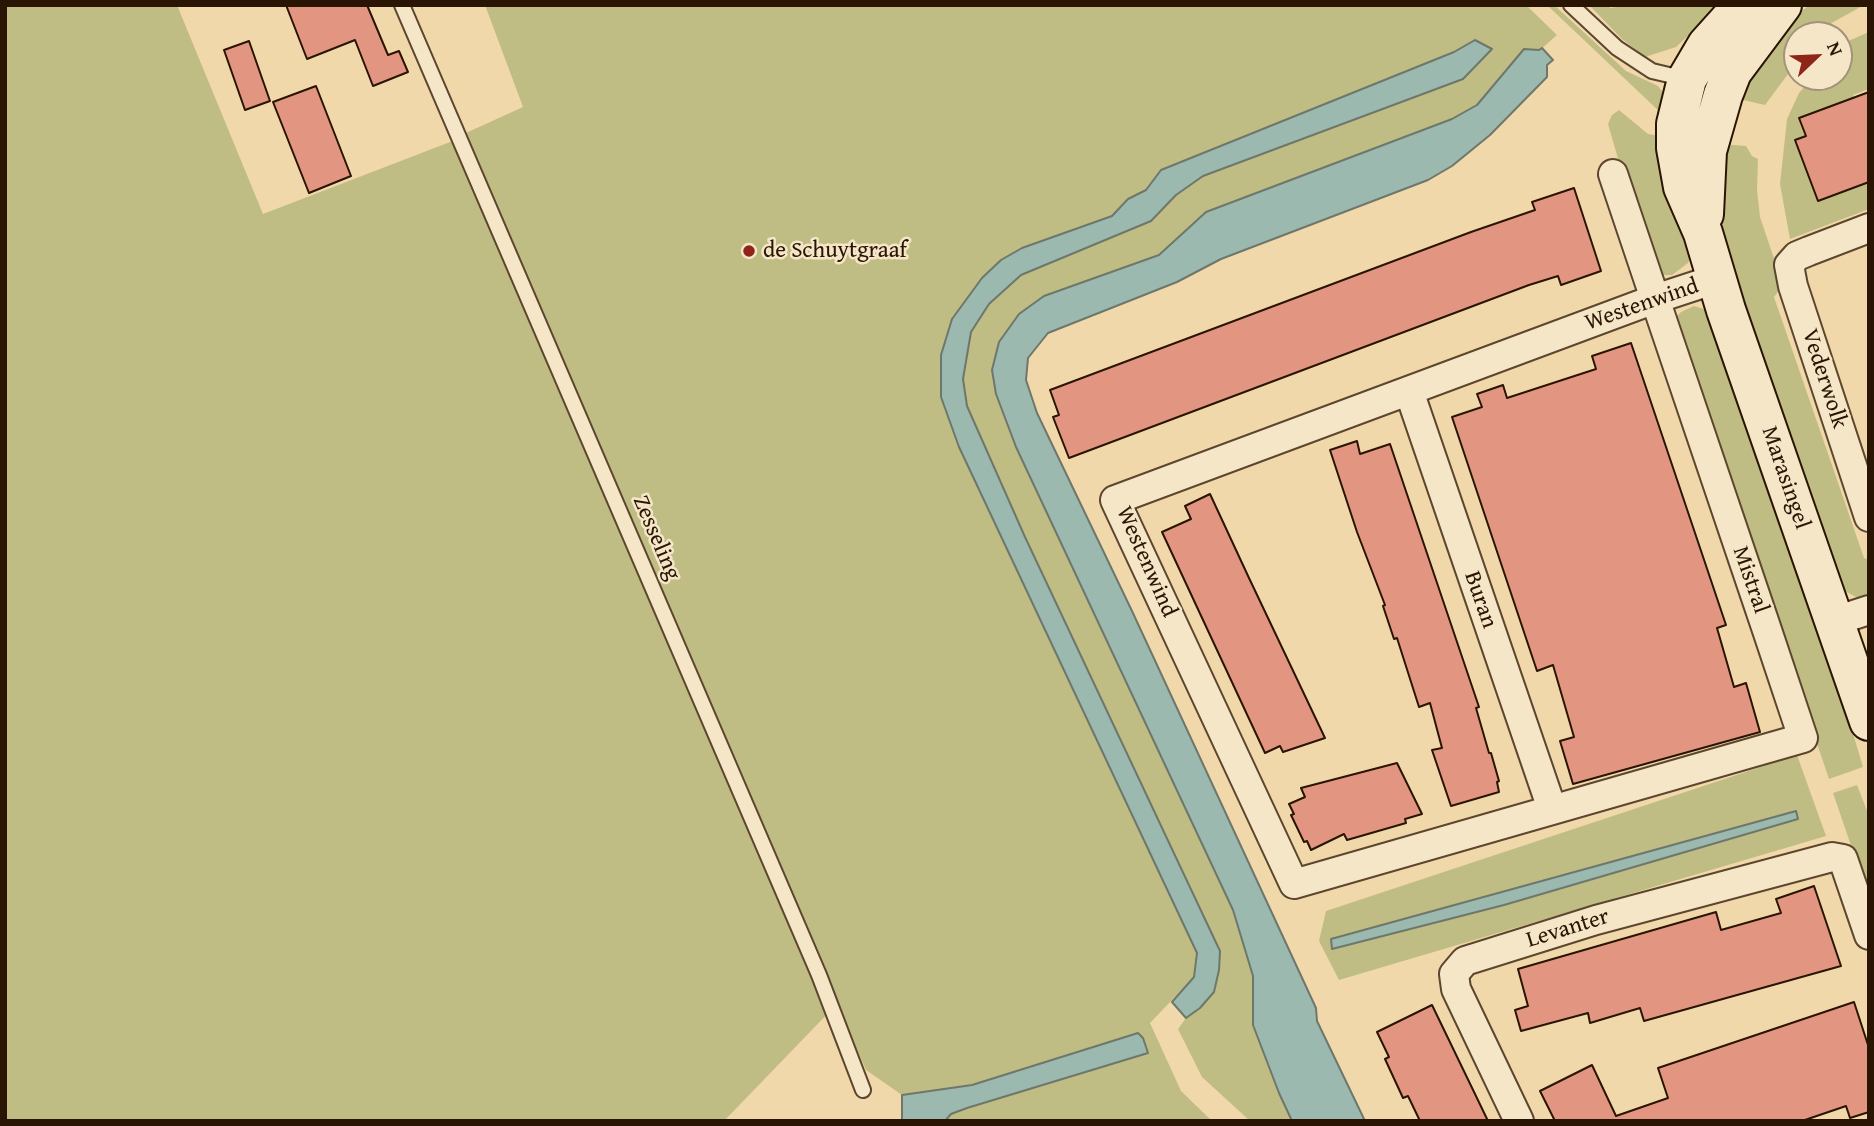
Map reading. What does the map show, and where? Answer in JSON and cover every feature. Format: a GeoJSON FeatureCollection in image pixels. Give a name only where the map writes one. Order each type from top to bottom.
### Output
{"type":"FeatureCollection","features":[{"type":"Feature","properties":{"kind":"street","name":"Marasingel"},"geometry":{"type":"LineString","coordinates":[[1705,87],[1707,45],[1743,5]]}},
{"type":"Feature","properties":{"kind":"street","name":"Marasingel"},"geometry":{"type":"LineString","coordinates":[[1782,5],[1732,72],[1705,87],[1676,124],[1676,148],[1683,187],[1703,233],[1716,279],[1852,615],[1869,721]]}},
{"type":"Feature","properties":{"kind":"street","name":"Mistral"},"geometry":{"type":"LineString","coordinates":[[1552,808],[1803,738],[1613,174]]}},
{"type":"Feature","properties":{"kind":"street","name":"Vederwolk"},"geometry":{"type":"LineString","coordinates":[[1869,228],[1797,256],[1789,265],[1793,286],[1869,517]]}},
{"type":"Feature","properties":{"kind":"street","name":"Westenwind"},"geometry":{"type":"LineString","coordinates":[[1552,808],[1294,884],[1115,500],[1655,299],[1716,279]]}},
{"type":"Feature","properties":{"kind":"street","name":"Buran"},"geometry":{"type":"LineString","coordinates":[[1409,391],[1552,808]]}},
{"type":"Feature","properties":{"kind":"street","name":"Levanter"},"geometry":{"type":"LineString","coordinates":[[1519,1121],[1455,989],[1454,974],[1465,961],[1596,919],[1832,857],[1843,859],[1869,935]]}},
{"type":"Feature","properties":{"kind":"lane","name":"Zesseling"},"geometry":{"type":"LineString","coordinates":[[402,5],[819,975],[863,1090]]}},
{"type":"Feature","properties":{"kind":"lane"},"geometry":{"type":"LineString","coordinates":[[1571,5],[1618,48],[1652,71],[1705,87]]}},
{"type":"Feature","properties":{"kind":"shaded area"},"geometry":{"type":"Polygon","coordinates":[[[5,5],[177,5],[263,214],[463,137],[588,423],[466,133],[523,107],[485,5],[1526,5],[1557,35],[1539,51],[1506,69],[1477,105],[1452,119],[1206,212],[1159,255],[1044,296],[1019,314],[999,342],[992,370],[996,394],[1016,447],[1233,910],[1253,976],[1253,1025],[1292,1121],[1250,1121],[1202,1077],[1178,1029],[1186,1018],[1200,1008],[1220,951],[1025,537],[967,406],[963,379],[971,332],[989,304],[1021,275],[1151,221],[1176,195],[1203,176],[1463,79],[1491,49],[1473,41],[1454,52],[1161,170],[1146,190],[1128,200],[1112,216],[1022,248],[952,319],[959,447],[1197,953],[1194,977],[1150,1023],[1181,1091],[1212,1121],[945,1121],[951,1114],[967,1108],[1148,1053],[1143,1038],[1138,1033],[972,1085],[902,1095],[866,1070],[837,1004],[724,1121],[5,1121],[5,5]]]}},
{"type":"Feature","properties":{"kind":"shaded area"},"geometry":{"type":"Polygon","coordinates":[[[1547,5],[1554,5],[1626,71],[1658,86],[1664,94],[1662,114],[1547,5]]]}},
{"type":"Feature","properties":{"kind":"shaded area"},"geometry":{"type":"Polygon","coordinates":[[[1589,5],[1608,5],[1610,8],[1630,5],[1721,5],[1676,47],[1645,57],[1622,39],[1589,5]]]}},
{"type":"Feature","properties":{"kind":"shaded area"},"geometry":{"type":"Polygon","coordinates":[[[1810,5],[1864,5],[1835,21],[1792,21],[1810,5]]]}},
{"type":"Feature","properties":{"kind":"shaded area"},"geometry":{"type":"Polygon","coordinates":[[[1783,31],[1783,81],[1765,105],[1739,99],[1755,61],[1783,31]]]}},
{"type":"Feature","properties":{"kind":"shaded area"},"geometry":{"type":"Polygon","coordinates":[[[1869,32],[1869,89],[1853,95],[1869,142],[1869,209],[1790,239],[1780,184],[1787,119],[1801,91],[1853,91],[1853,39],[1869,32]]]}},
{"type":"Feature","properties":{"kind":"shaded area"},"geometry":{"type":"Polygon","coordinates":[[[1619,110],[1648,134],[1666,137],[1691,256],[1688,263],[1672,275],[1663,275],[1656,269],[1621,169],[1608,124],[1612,115],[1619,110]]]}},
{"type":"Feature","properties":{"kind":"shaded area"},"geometry":{"type":"Polygon","coordinates":[[[1721,144],[1746,146],[1752,156],[1758,159],[1760,217],[1783,285],[1774,297],[1864,558],[1869,560],[1869,597],[1856,597],[1843,590],[1733,273],[1718,217],[1721,144]]]}},
{"type":"Feature","properties":{"kind":"shaded area"},"geometry":{"type":"Polygon","coordinates":[[[1694,306],[1707,310],[1838,683],[1863,767],[1829,779],[1673,320],[1681,312],[1694,306]]]}},
{"type":"Feature","properties":{"kind":"shaded area"},"geometry":{"type":"Polygon","coordinates":[[[1797,755],[1826,836],[1339,980],[1319,941],[1326,911],[1797,755]]]}},
{"type":"Feature","properties":{"kind":"shaded area"},"geometry":{"type":"Polygon","coordinates":[[[1857,785],[1869,816],[1869,898],[1833,793],[1857,785]]]}},
{"type":"Feature","properties":{"kind":"water"},"geometry":{"type":"Polygon","coordinates":[[[1475,40],[1492,49],[1463,79],[1203,176],[1176,195],[1151,221],[1021,275],[989,304],[971,332],[963,379],[967,406],[1025,537],[1220,951],[1214,992],[1200,1008],[1186,1018],[1172,1002],[1194,977],[1197,953],[959,447],[941,397],[941,355],[952,319],[982,278],[1001,260],[1022,248],[1112,216],[1128,199],[1146,190],[1161,170],[1454,52],[1475,40]]]}},
{"type":"Feature","properties":{"kind":"water"},"geometry":{"type":"Polygon","coordinates":[[[1542,48],[1553,60],[1547,65],[1547,77],[1490,135],[1452,166],[1428,180],[1221,259],[1177,282],[1048,333],[1028,358],[1026,380],[1037,413],[1316,1008],[1317,1021],[1365,1121],[1292,1121],[1253,1025],[1253,976],[1233,910],[1016,447],[996,394],[992,370],[999,342],[1019,314],[1044,296],[1159,255],[1206,212],[1452,119],[1477,105],[1524,49],[1542,48]]]}},
{"type":"Feature","properties":{"kind":"water"},"geometry":{"type":"Polygon","coordinates":[[[1796,811],[1798,819],[1504,905],[1332,949],[1331,939],[1796,811]]]}},
{"type":"Feature","properties":{"kind":"water"},"geometry":{"type":"Polygon","coordinates":[[[1138,1033],[1143,1038],[1148,1053],[967,1108],[951,1114],[945,1121],[902,1121],[902,1095],[972,1085],[1138,1033]]]}},
{"type":"Feature","properties":{"kind":"building"},"geometry":{"type":"Polygon","coordinates":[[[286,5],[367,5],[388,55],[399,51],[408,72],[373,86],[355,40],[307,59],[286,5]]]}},
{"type":"Feature","properties":{"kind":"building"},"geometry":{"type":"Polygon","coordinates":[[[249,41],[270,101],[245,110],[224,50],[249,41]]]}},
{"type":"Feature","properties":{"kind":"building"},"geometry":{"type":"Polygon","coordinates":[[[316,86],[351,176],[309,193],[273,102],[316,86]]]}},
{"type":"Feature","properties":{"kind":"building"},"geometry":{"type":"Polygon","coordinates":[[[1869,92],[1869,182],[1818,201],[1795,140],[1806,136],[1799,118],[1869,92]]]}},
{"type":"Feature","properties":{"kind":"building"},"geometry":{"type":"Polygon","coordinates":[[[1574,188],[1601,271],[1561,285],[1558,276],[1529,285],[1069,458],[1053,417],[1059,415],[1050,390],[1535,210],[1532,202],[1574,188]]]}},
{"type":"Feature","properties":{"kind":"building"},"geometry":{"type":"Polygon","coordinates":[[[1631,343],[1726,625],[1717,628],[1734,687],[1746,683],[1760,732],[1573,784],[1560,741],[1574,737],[1553,665],[1537,671],[1452,417],[1482,407],[1477,394],[1503,385],[1507,398],[1596,369],[1592,356],[1631,343]]]}},
{"type":"Feature","properties":{"kind":"building"},"geometry":{"type":"Polygon","coordinates":[[[1357,441],[1360,454],[1390,444],[1479,707],[1476,708],[1499,781],[1499,792],[1451,806],[1432,750],[1442,748],[1430,703],[1419,707],[1330,450],[1357,441]]]}},
{"type":"Feature","properties":{"kind":"building"},"geometry":{"type":"Polygon","coordinates":[[[1210,494],[1325,738],[1283,752],[1280,746],[1265,753],[1162,532],[1191,519],[1185,506],[1210,494]]]}},
{"type":"Feature","properties":{"kind":"building"},"geometry":{"type":"Polygon","coordinates":[[[1397,763],[1422,814],[1405,819],[1406,823],[1347,840],[1344,834],[1311,850],[1307,841],[1304,842],[1291,815],[1294,814],[1289,804],[1305,797],[1301,788],[1397,763]]]}},
{"type":"Feature","properties":{"kind":"building"},"geometry":{"type":"Polygon","coordinates":[[[1814,886],[1841,966],[1644,1021],[1640,1008],[1590,1023],[1588,1013],[1521,1031],[1515,1010],[1528,1006],[1518,969],[1716,912],[1721,930],[1781,913],[1776,899],[1814,886]]]}},
{"type":"Feature","properties":{"kind":"building"},"geometry":{"type":"Polygon","coordinates":[[[1854,1002],[1869,1048],[1869,1112],[1850,1118],[1846,1106],[1802,1121],[1555,1121],[1540,1091],[1592,1065],[1616,1116],[1668,1098],[1658,1068],[1854,1002]]]}},
{"type":"Feature","properties":{"kind":"building"},"geometry":{"type":"Polygon","coordinates":[[[1432,1005],[1488,1121],[1420,1121],[1408,1096],[1403,1098],[1385,1059],[1389,1057],[1377,1032],[1432,1005]]]}},
{"type":"Feature","properties":{"kind":"place","name":"de Schuytgraaf"},"geometry":{"type":"Point","coordinates":[749,251]}}]}
